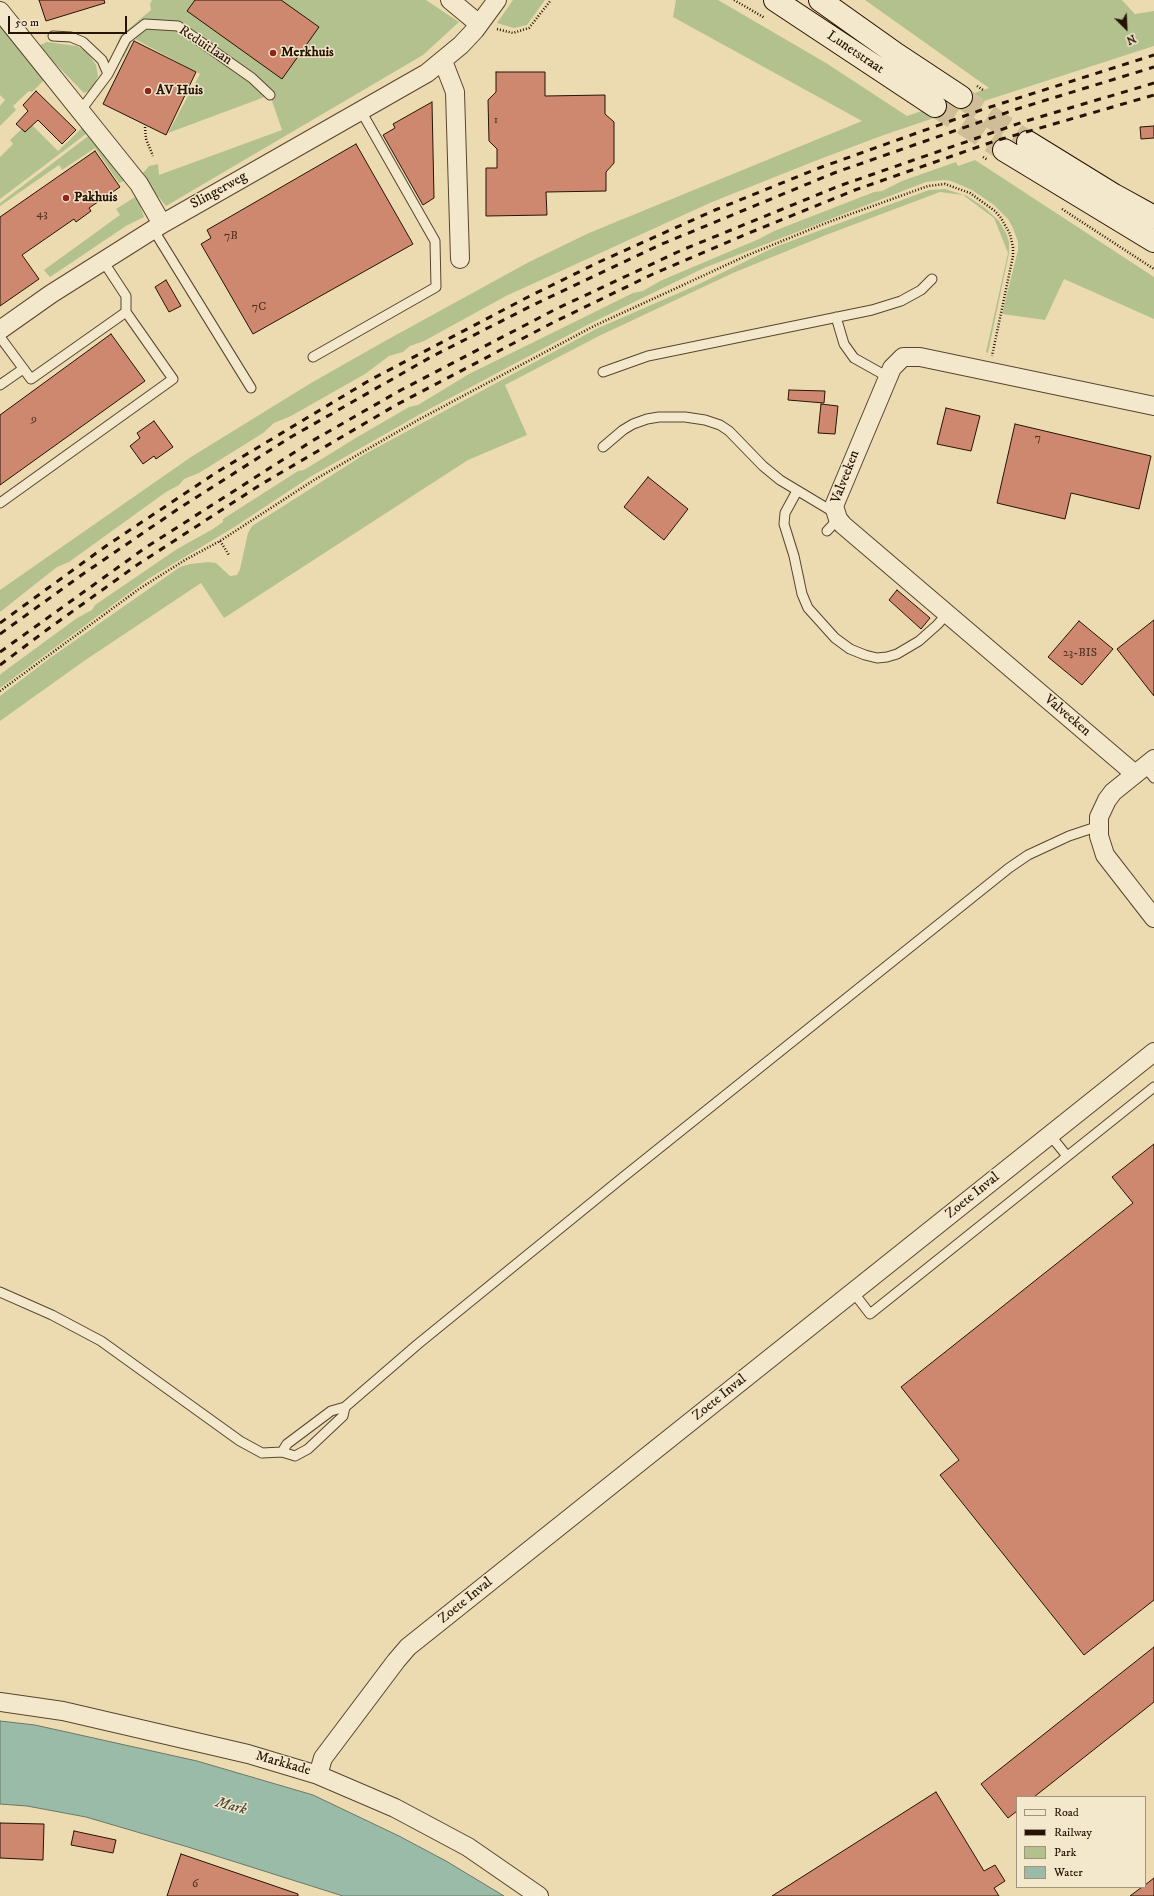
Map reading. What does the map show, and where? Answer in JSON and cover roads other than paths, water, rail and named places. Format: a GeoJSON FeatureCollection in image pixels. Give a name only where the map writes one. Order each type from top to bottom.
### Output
{"type":"FeatureCollection","features":[{"type":"Feature","properties":{"kind":"main road","name":"Lunetstraat"},"geometry":{"type":"LineString","coordinates":[[775,0],[935,106]]}},
{"type":"Feature","properties":{"kind":"main road","name":"Lunetstraat"},"geometry":{"type":"LineString","coordinates":[[820,0],[896,54],[961,97]]}},
{"type":"Feature","properties":{"kind":"main road"},"geometry":{"type":"LineString","coordinates":[[1028,142],[1114,195],[1154,217]]}},
{"type":"Feature","properties":{"kind":"main road"},"geometry":{"type":"LineString","coordinates":[[1004,150],[1154,241]]}},
{"type":"Feature","properties":{"kind":"street"},"geometry":{"type":"LineString","coordinates":[[450,0],[481,22]]}},
{"type":"Feature","properties":{"kind":"street","name":"Slingerweg"},"geometry":{"type":"LineString","coordinates":[[0,330],[51,294],[158,226],[418,79],[462,45],[497,0]]}},
{"type":"Feature","properties":{"kind":"street"},"geometry":{"type":"LineString","coordinates":[[0,12],[81,110],[139,184],[158,226]]}},
{"type":"Feature","properties":{"kind":"street"},"geometry":{"type":"LineString","coordinates":[[443,61],[455,92],[460,259]]}},
{"type":"Feature","properties":{"kind":"street","name":"Valveeken"},"geometry":{"type":"LineString","coordinates":[[1147,770],[947,614],[842,525],[833,521],[835,499],[892,368],[903,358],[912,356],[1154,406]]}},
{"type":"Feature","properties":{"kind":"street"},"geometry":{"type":"LineString","coordinates":[[1147,770],[1113,792],[1107,800],[1099,817],[1098,826],[1100,841],[1105,855],[1154,918]]}},
{"type":"Feature","properties":{"kind":"street","name":"Zoete Inval"},"geometry":{"type":"LineString","coordinates":[[318,1775],[323,1758],[408,1647],[1154,1052]]}},
{"type":"Feature","properties":{"kind":"street","name":"Markkade"},"geometry":{"type":"LineString","coordinates":[[0,1702],[63,1711],[248,1754],[318,1775],[395,1808],[468,1847],[539,1896]]}},
{"type":"Feature","properties":{"kind":"lane","name":"Reduitlaan"},"geometry":{"type":"LineString","coordinates":[[81,110],[108,74],[126,39],[145,24],[178,26],[252,78],[270,95]]}},
{"type":"Feature","properties":{"kind":"lane"},"geometry":{"type":"LineString","coordinates":[[52,36],[71,37],[83,42],[102,60],[108,74]]}},
{"type":"Feature","properties":{"kind":"lane"},"geometry":{"type":"LineString","coordinates":[[313,357],[436,287],[435,241],[361,111]]}},
{"type":"Feature","properties":{"kind":"lane"},"geometry":{"type":"LineString","coordinates":[[158,226],[251,388]]}},
{"type":"Feature","properties":{"kind":"lane"},"geometry":{"type":"LineString","coordinates":[[0,503],[173,379],[126,312],[126,296],[103,261]]}},
{"type":"Feature","properties":{"kind":"lane"},"geometry":{"type":"LineString","coordinates":[[603,372],[648,356],[872,310],[901,301],[921,290],[932,279]]}},
{"type":"Feature","properties":{"kind":"lane"},"geometry":{"type":"LineString","coordinates":[[0,337],[31,380],[126,312]]}},
{"type":"Feature","properties":{"kind":"lane"},"geometry":{"type":"LineString","coordinates":[[836,317],[844,344],[854,358],[888,377]]}},
{"type":"Feature","properties":{"kind":"lane"},"geometry":{"type":"LineString","coordinates":[[0,385],[23,368]]}},
{"type":"Feature","properties":{"kind":"lane"},"geometry":{"type":"LineString","coordinates":[[602,447],[633,424],[659,417],[685,417],[720,424],[764,466],[833,521]]}},
{"type":"Feature","properties":{"kind":"lane"},"geometry":{"type":"LineString","coordinates":[[797,491],[785,513],[784,524],[794,556],[802,594],[808,608],[835,638],[850,649],[865,655],[876,658],[888,657],[897,654],[919,641],[947,614]]}},
{"type":"Feature","properties":{"kind":"lane"},"geometry":{"type":"LineString","coordinates":[[282,1452],[287,1444],[331,1411],[345,1407],[418,1344],[616,1183],[1009,868],[1028,855],[1069,836],[1098,826]]}},
{"type":"Feature","properties":{"kind":"lane"},"geometry":{"type":"LineString","coordinates":[[853,1292],[870,1314],[1154,1086]]}},
{"type":"Feature","properties":{"kind":"lane"},"geometry":{"type":"LineString","coordinates":[[1050,1135],[1067,1156]]}},
{"type":"Feature","properties":{"kind":"lane"},"geometry":{"type":"LineString","coordinates":[[0,1292],[52,1315],[101,1341],[240,1441],[262,1453],[282,1452],[295,1456],[308,1449],[343,1416],[345,1407]]}},
{"type":"Feature","properties":{"kind":"water","name":"Mark"},"geometry":{"type":"Polygon","coordinates":[[[0,1721],[35,1725],[197,1761],[313,1795],[399,1836],[446,1861],[504,1896],[343,1896],[188,1847],[86,1817],[27,1806],[0,1804],[0,1721]]]}},
{"type":"Feature","properties":{"kind":"tunnel"},"geometry":{"type":"LineString","coordinates":[[961,97],[1028,142]]}},
{"type":"Feature","properties":{"kind":"tunnel"},"geometry":{"type":"LineString","coordinates":[[935,106],[1004,150]]}},
{"type":"Feature","properties":{"kind":"railway"},"geometry":{"type":"LineString","coordinates":[[0,623],[106,546],[217,472],[370,380],[528,297],[599,262],[715,210],[819,168],[984,109],[1154,55]]}},
{"type":"Feature","properties":{"kind":"railway"},"geometry":{"type":"LineString","coordinates":[[0,634],[83,574],[181,507],[291,437],[431,357],[535,304],[662,244],[834,173],[1017,109],[1154,67]]}},
{"type":"Feature","properties":{"kind":"railway"},"geometry":{"type":"LineString","coordinates":[[0,652],[145,548],[312,441],[401,390],[556,309],[682,250],[839,186],[1023,122],[1154,83]]}},
{"type":"Feature","properties":{"kind":"railway"},"geometry":{"type":"LineString","coordinates":[[0,665],[137,565],[260,485],[396,405],[554,322],[653,274],[855,190],[995,141],[1154,95]]}},
{"type":"Feature","properties":{"kind":"place","name":"Merkhuis"},"geometry":{"type":"Point","coordinates":[273,53]}},
{"type":"Feature","properties":{"kind":"place","name":"AV Huis"},"geometry":{"type":"Point","coordinates":[148,91]}},
{"type":"Feature","properties":{"kind":"place","name":"Pakhuis"},"geometry":{"type":"Point","coordinates":[66,198]}}]}
